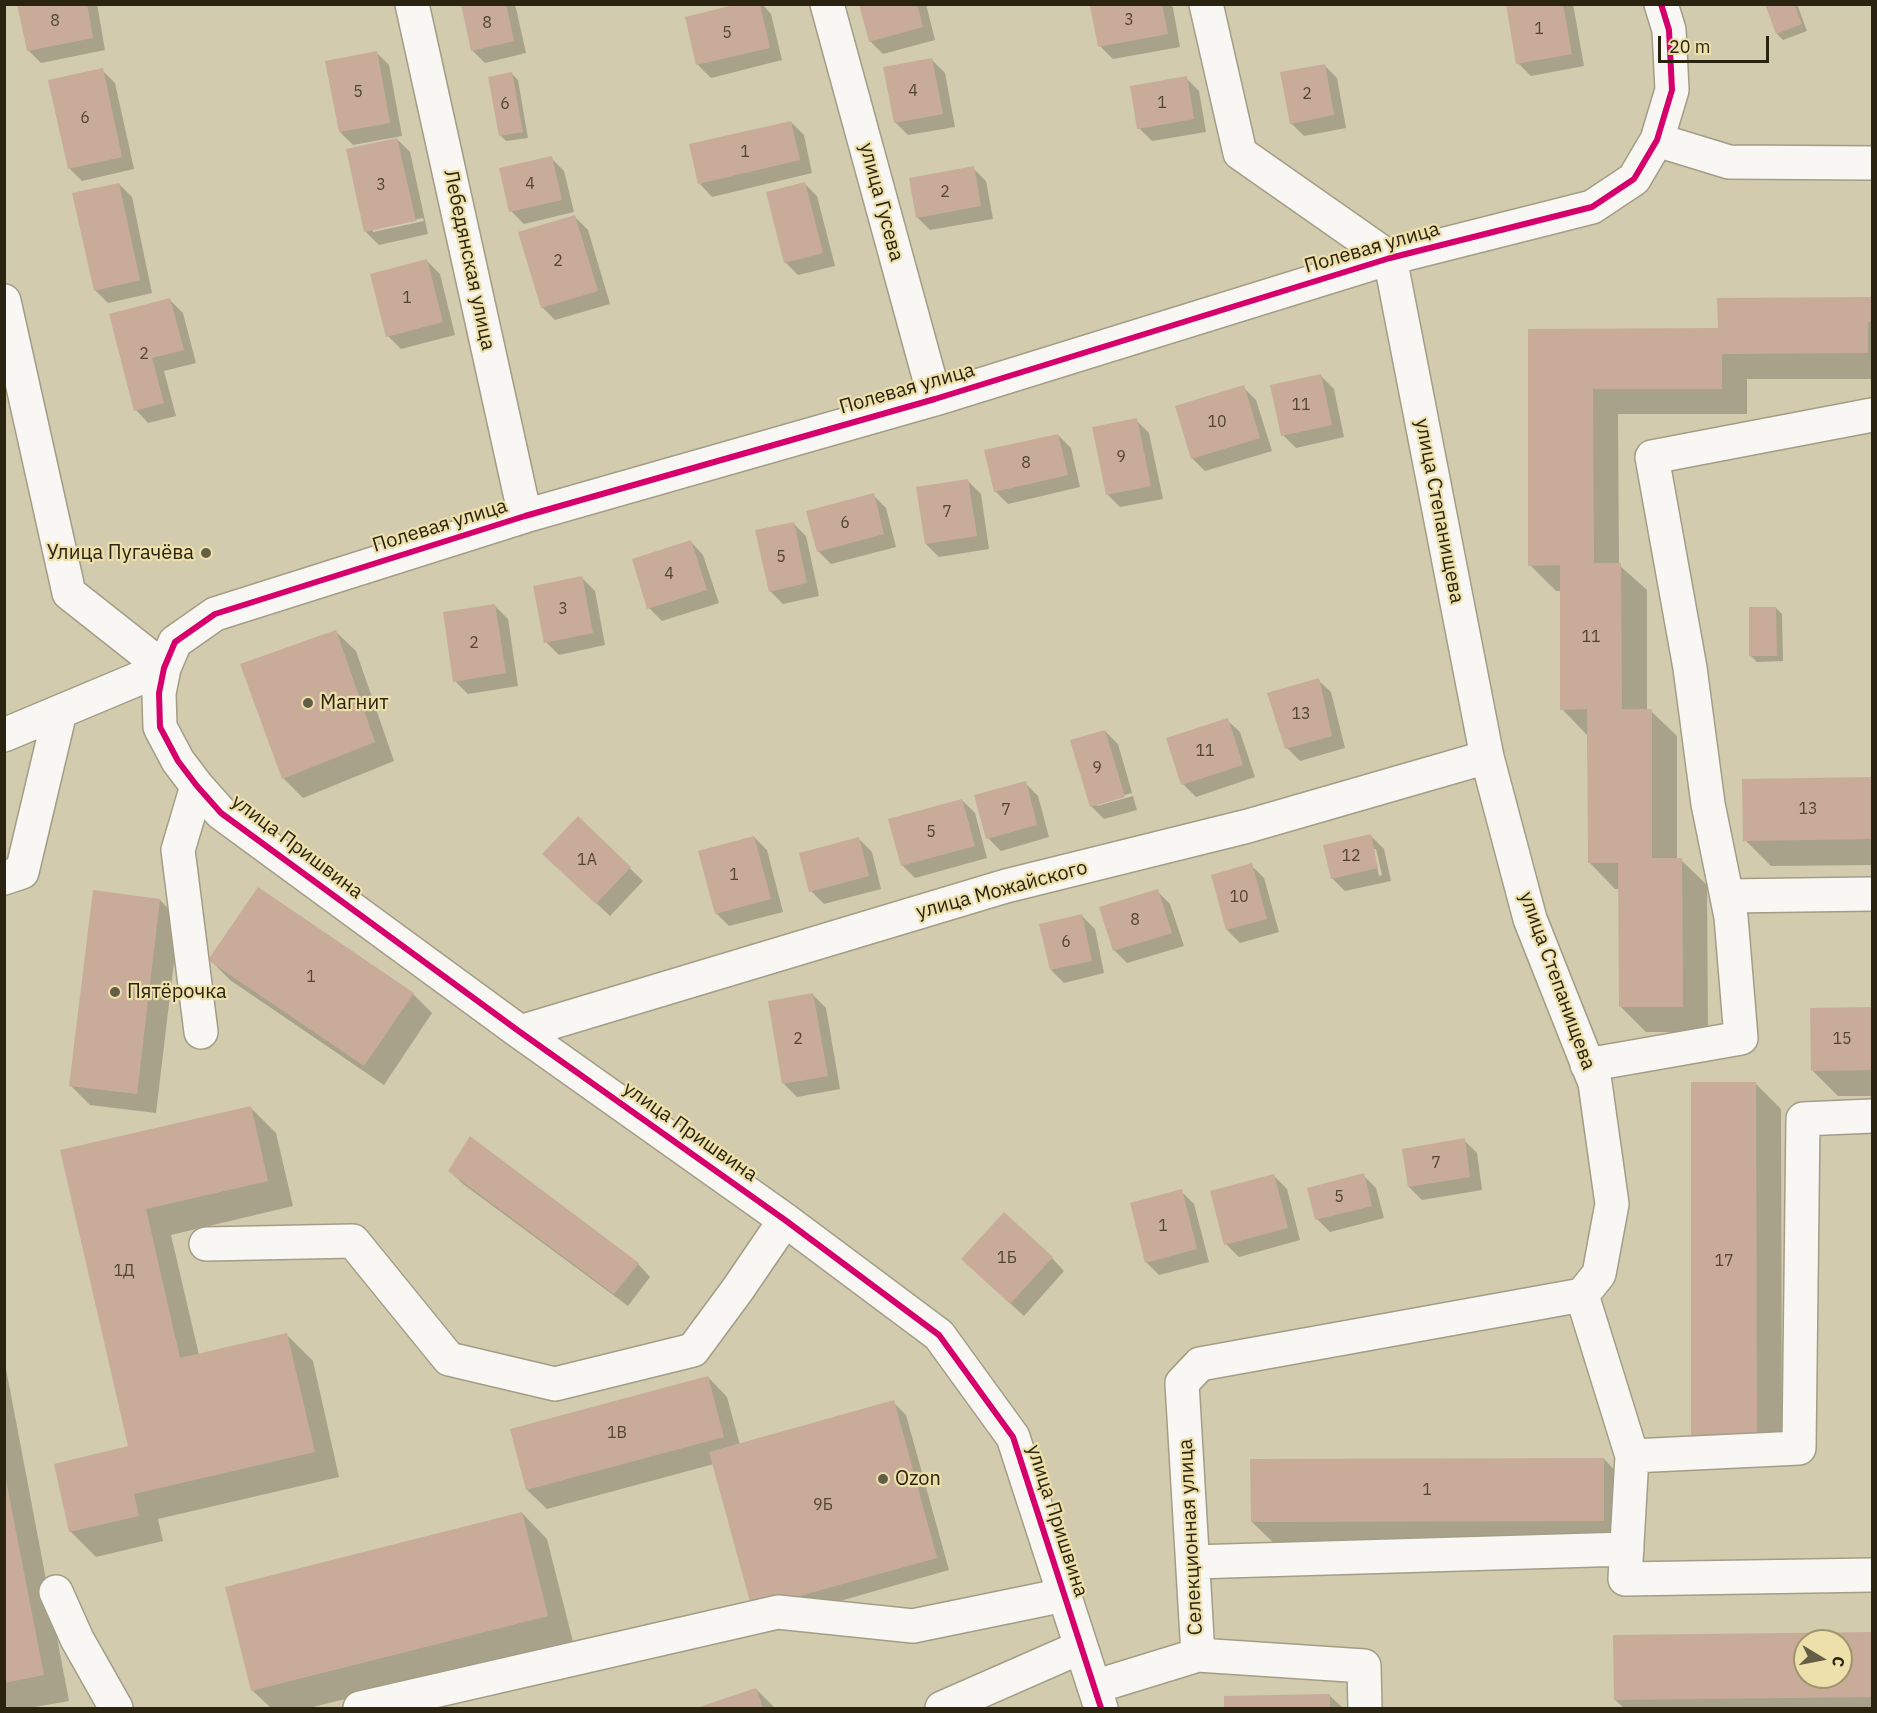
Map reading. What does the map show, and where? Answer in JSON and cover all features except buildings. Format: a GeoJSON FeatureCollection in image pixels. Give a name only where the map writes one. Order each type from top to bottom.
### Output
{"type":"FeatureCollection","features":[{"type":"Feature","properties":{"kind":"street","name":"Лебедянская улица"},"geometry":{"type":"LineString","coordinates":[[412,4],[525,516]]}},
{"type":"Feature","properties":{"kind":"street","name":"улица Гусева"},"geometry":{"type":"LineString","coordinates":[[827,4],[935,399]]}},
{"type":"Feature","properties":{"kind":"street"},"geometry":{"type":"LineString","coordinates":[[1206,4],[1240,153],[1390,258]]}},
{"type":"Feature","properties":{"kind":"street","name":"Полевая улица"},"geometry":{"type":"LineString","coordinates":[[164,668],[176,642],[215,614],[525,516],[935,399],[1390,258],[1592,207],[1634,179],[1657,140],[1672,90],[1669,30],[1661,4]]}},
{"type":"Feature","properties":{"kind":"street"},"geometry":{"type":"LineString","coordinates":[[1657,140],[1729,162],[1872,163]]}},
{"type":"Feature","properties":{"kind":"street","name":"улица Степанищева"},"geometry":{"type":"LineString","coordinates":[[1390,258],[1487,757],[1530,919],[1595,1083],[1612,1204],[1599,1274],[1582,1295]]}},
{"type":"Feature","properties":{"kind":"street"},"geometry":{"type":"LineString","coordinates":[[4,301],[69,593],[164,668],[4,735]]}},
{"type":"Feature","properties":{"kind":"street"},"geometry":{"type":"LineString","coordinates":[[1587,1065],[1741,1038],[1731,917],[1708,804],[1690,668],[1652,457],[1872,415]]}},
{"type":"Feature","properties":{"kind":"street","name":"улица Пришвина"},"geometry":{"type":"LineString","coordinates":[[164,668],[159,693],[160,727],[178,761],[221,813],[520,1032],[785,1220],[939,1335],[1013,1437],[1098,1698]]}},
{"type":"Feature","properties":{"kind":"street"},"geometry":{"type":"LineString","coordinates":[[4,878],[22,872],[60,712]]}},
{"type":"Feature","properties":{"kind":"street","name":"улица Можайского"},"geometry":{"type":"LineString","coordinates":[[520,1032],[1006,886],[1248,826],[1487,757]]}},
{"type":"Feature","properties":{"kind":"street"},"geometry":{"type":"LineString","coordinates":[[197,786],[178,850],[201,1032]]}},
{"type":"Feature","properties":{"kind":"street"},"geometry":{"type":"LineString","coordinates":[[1727,896],[1872,894]]}},
{"type":"Feature","properties":{"kind":"street"},"geometry":{"type":"LineString","coordinates":[[1632,1456],[1799,1448],[1803,1119],[1872,1116]]}},
{"type":"Feature","properties":{"kind":"street"},"geometry":{"type":"LineString","coordinates":[[206,1244],[353,1241],[449,1359],[555,1384],[693,1350],[738,1290],[785,1220]]}},
{"type":"Feature","properties":{"kind":"street"},"geometry":{"type":"LineString","coordinates":[[1582,1295],[1632,1456],[1625,1579],[1872,1575]]}},
{"type":"Feature","properties":{"kind":"street","name":"Селекционная улица"},"geometry":{"type":"LineString","coordinates":[[1098,1698],[1198,1655],[1182,1383],[1200,1364],[1582,1295]]}},
{"type":"Feature","properties":{"kind":"street"},"geometry":{"type":"LineString","coordinates":[[1192,1562],[1627,1549]]}},
{"type":"Feature","properties":{"kind":"street"},"geometry":{"type":"LineString","coordinates":[[56,1592],[77,1639],[116,1708]]}},
{"type":"Feature","properties":{"kind":"street"},"geometry":{"type":"LineString","coordinates":[[360,1708],[778,1612],[913,1626],[1064,1595]]}},
{"type":"Feature","properties":{"kind":"street"},"geometry":{"type":"LineString","coordinates":[[942,1708],[1082,1647]]}},
{"type":"Feature","properties":{"kind":"street"},"geometry":{"type":"LineString","coordinates":[[1198,1655],[1364,1666],[1365,1708]]}},
{"type":"Feature","properties":{"kind":"cycle path"},"geometry":{"type":"LineString","coordinates":[[1101,1708],[1013,1437],[939,1335],[785,1220],[520,1032],[221,813],[178,761],[160,727],[159,693],[164,668],[175,642],[215,614],[525,516],[935,399],[1390,258],[1592,207],[1634,179],[1657,140],[1672,90],[1669,30],[1661,4]]}},
{"type":"Feature","properties":{"kind":"place","name":"Улица Пугачёва"},"geometry":{"type":"Point","coordinates":[206,553]}},
{"type":"Feature","properties":{"kind":"place","name":"Магнит"},"geometry":{"type":"Point","coordinates":[308,703]}},
{"type":"Feature","properties":{"kind":"place","name":"Пятёрочка"},"geometry":{"type":"Point","coordinates":[115,992]}},
{"type":"Feature","properties":{"kind":"place","name":"Ozon"},"geometry":{"type":"Point","coordinates":[883,1479]}}]}
